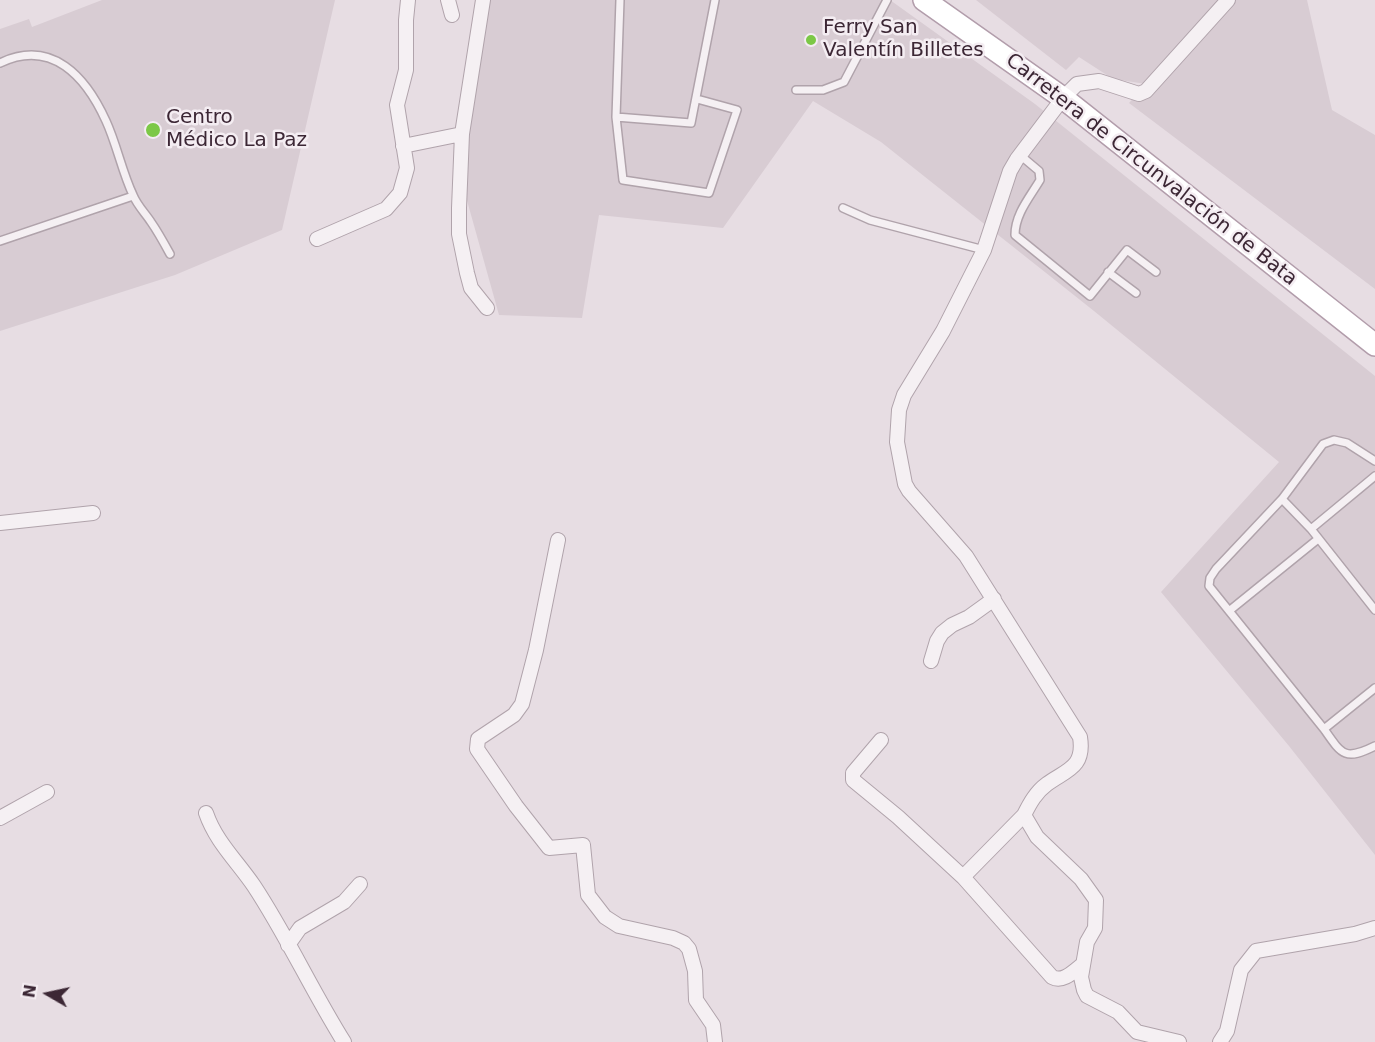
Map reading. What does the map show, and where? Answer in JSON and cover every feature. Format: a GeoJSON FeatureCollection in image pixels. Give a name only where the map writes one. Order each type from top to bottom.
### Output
{"type":"FeatureCollection","features":[{"type":"Feature","properties":{"kind":"main road","name":"Carretera de Circunvalación de Bata"},"geometry":{"type":"LineString","coordinates":[[924,0],[1064,98],[1375,345]]}},
{"type":"Feature","properties":{"kind":"street"},"geometry":{"type":"LineString","coordinates":[[317,239],[386,209],[400,193],[407,168],[398,105],[406,70],[408,0]]}},
{"type":"Feature","properties":{"kind":"street"},"geometry":{"type":"LineString","coordinates":[[448,0],[452,15]]}},
{"type":"Feature","properties":{"kind":"street"},"geometry":{"type":"LineString","coordinates":[[483,0],[462,134],[459,208],[462,254],[471,288],[487,308]]}},
{"type":"Feature","properties":{"kind":"street"},"geometry":{"type":"LineString","coordinates":[[963,877],[1024,815],[1035,795],[1046,784],[1066,773],[1076,764],[1080,757],[1082,744],[1080,737],[994,599],[959,547],[905,484],[896,436],[899,410],[904,394],[943,331],[984,250],[1010,171],[1064,98],[1077,84],[1088,81],[1099,81],[1139,94],[1146,91],[1228,0]]}},
{"type":"Feature","properties":{"kind":"street"},"geometry":{"type":"LineString","coordinates":[[404,146],[462,134]]}},
{"type":"Feature","properties":{"kind":"street"},"geometry":{"type":"LineString","coordinates":[[0,523],[93,513]]}},
{"type":"Feature","properties":{"kind":"street"},"geometry":{"type":"LineString","coordinates":[[558,540],[522,704],[514,715],[478,740],[477,748],[516,806],[549,848],[583,845],[588,895],[605,917],[619,927],[684,942],[689,949],[695,971],[696,1000],[713,1025],[715,1042]]}},
{"type":"Feature","properties":{"kind":"street"},"geometry":{"type":"LineString","coordinates":[[931,661],[936,641],[942,633],[994,599]]}},
{"type":"Feature","properties":{"kind":"street"},"geometry":{"type":"LineString","coordinates":[[881,740],[853,773],[853,780],[898,817],[963,877],[1052,977],[1056,980],[1062,979],[1083,964]]}},
{"type":"Feature","properties":{"kind":"street"},"geometry":{"type":"LineString","coordinates":[[0,818],[47,792]]}},
{"type":"Feature","properties":{"kind":"street"},"geometry":{"type":"LineString","coordinates":[[206,813],[220,844],[253,885],[321,1006],[344,1042]]}},
{"type":"Feature","properties":{"kind":"street"},"geometry":{"type":"LineString","coordinates":[[1024,815],[1037,837],[1080,879],[1096,900],[1095,928],[1087,942],[1083,964],[1082,983],[1087,996],[1118,1012],[1136,1037],[1179,1042]]}},
{"type":"Feature","properties":{"kind":"street"},"geometry":{"type":"LineString","coordinates":[[288,945],[300,928],[344,902],[360,884]]}},
{"type":"Feature","properties":{"kind":"street"},"geometry":{"type":"LineString","coordinates":[[1220,1042],[1227,1031],[1241,970],[1256,951],[1355,934],[1375,928]]}},
{"type":"Feature","properties":{"kind":"lane"},"geometry":{"type":"LineString","coordinates":[[620,0],[616,117],[623,180],[709,193],[737,110],[697,99]]}},
{"type":"Feature","properties":{"kind":"lane"},"geometry":{"type":"LineString","coordinates":[[616,117],[691,123],[715,0]]}},
{"type":"Feature","properties":{"kind":"lane"},"geometry":{"type":"LineString","coordinates":[[796,90],[823,90],[844,82],[887,0]]}},
{"type":"Feature","properties":{"kind":"lane"},"geometry":{"type":"LineString","coordinates":[[0,63],[27,54],[44,56],[59,60],[82,82],[93,96],[106,122],[133,196],[153,224],[170,254]]}},
{"type":"Feature","properties":{"kind":"lane"},"geometry":{"type":"LineString","coordinates":[[1020,155],[1039,171],[1040,180],[1020,213],[1015,235],[1090,296],[1127,250],[1156,272]]}},
{"type":"Feature","properties":{"kind":"lane"},"geometry":{"type":"LineString","coordinates":[[0,241],[133,196]]}},
{"type":"Feature","properties":{"kind":"lane"},"geometry":{"type":"LineString","coordinates":[[843,208],[870,220],[984,250]]}},
{"type":"Feature","properties":{"kind":"lane"},"geometry":{"type":"LineString","coordinates":[[1108,272],[1136,293]]}},
{"type":"Feature","properties":{"kind":"lane"},"geometry":{"type":"LineString","coordinates":[[1375,461],[1347,443],[1334,440],[1323,444],[1281,499],[1216,569],[1210,578],[1209,586],[1324,729],[1339,751],[1348,756],[1359,754],[1375,746]]}},
{"type":"Feature","properties":{"kind":"lane"},"geometry":{"type":"LineString","coordinates":[[1311,529],[1375,476]]}},
{"type":"Feature","properties":{"kind":"lane"},"geometry":{"type":"LineString","coordinates":[[1281,499],[1311,529],[1375,610]]}},
{"type":"Feature","properties":{"kind":"lane"},"geometry":{"type":"LineString","coordinates":[[1229,611],[1318,539]]}},
{"type":"Feature","properties":{"kind":"lane"},"geometry":{"type":"LineString","coordinates":[[1324,729],[1375,688]]}},
{"type":"Feature","properties":{"kind":"shaded area","name":"Centro Médico La Paz"},"geometry":{"type":"Polygon","coordinates":[[[102,0],[335,0],[282,230],[175,275],[0,331],[0,29],[29,19],[32,27],[102,0]]]}},
{"type":"Feature","properties":{"kind":"shaded area"},"geometry":{"type":"Polygon","coordinates":[[[479,0],[890,0],[1035,104],[1375,376],[1375,855],[1289,746],[1161,592],[1279,462],[881,142],[813,101],[723,228],[599,215],[582,318],[499,315],[461,179],[479,0]]]}},
{"type":"Feature","properties":{"kind":"shaded area"},"geometry":{"type":"Polygon","coordinates":[[[976,0],[1307,0],[1332,110],[1375,135],[1375,289],[1129,103],[1146,84],[1113,79],[1079,57],[1066,70],[976,0]]]}},
{"type":"Feature","properties":{"kind":"place","name":"Ferry San Valentín Billetes"},"geometry":{"type":"Point","coordinates":[811,40]}},
{"type":"Feature","properties":{"kind":"place","name":"Centro Médico La Paz"},"geometry":{"type":"Point","coordinates":[153,130]}}]}
